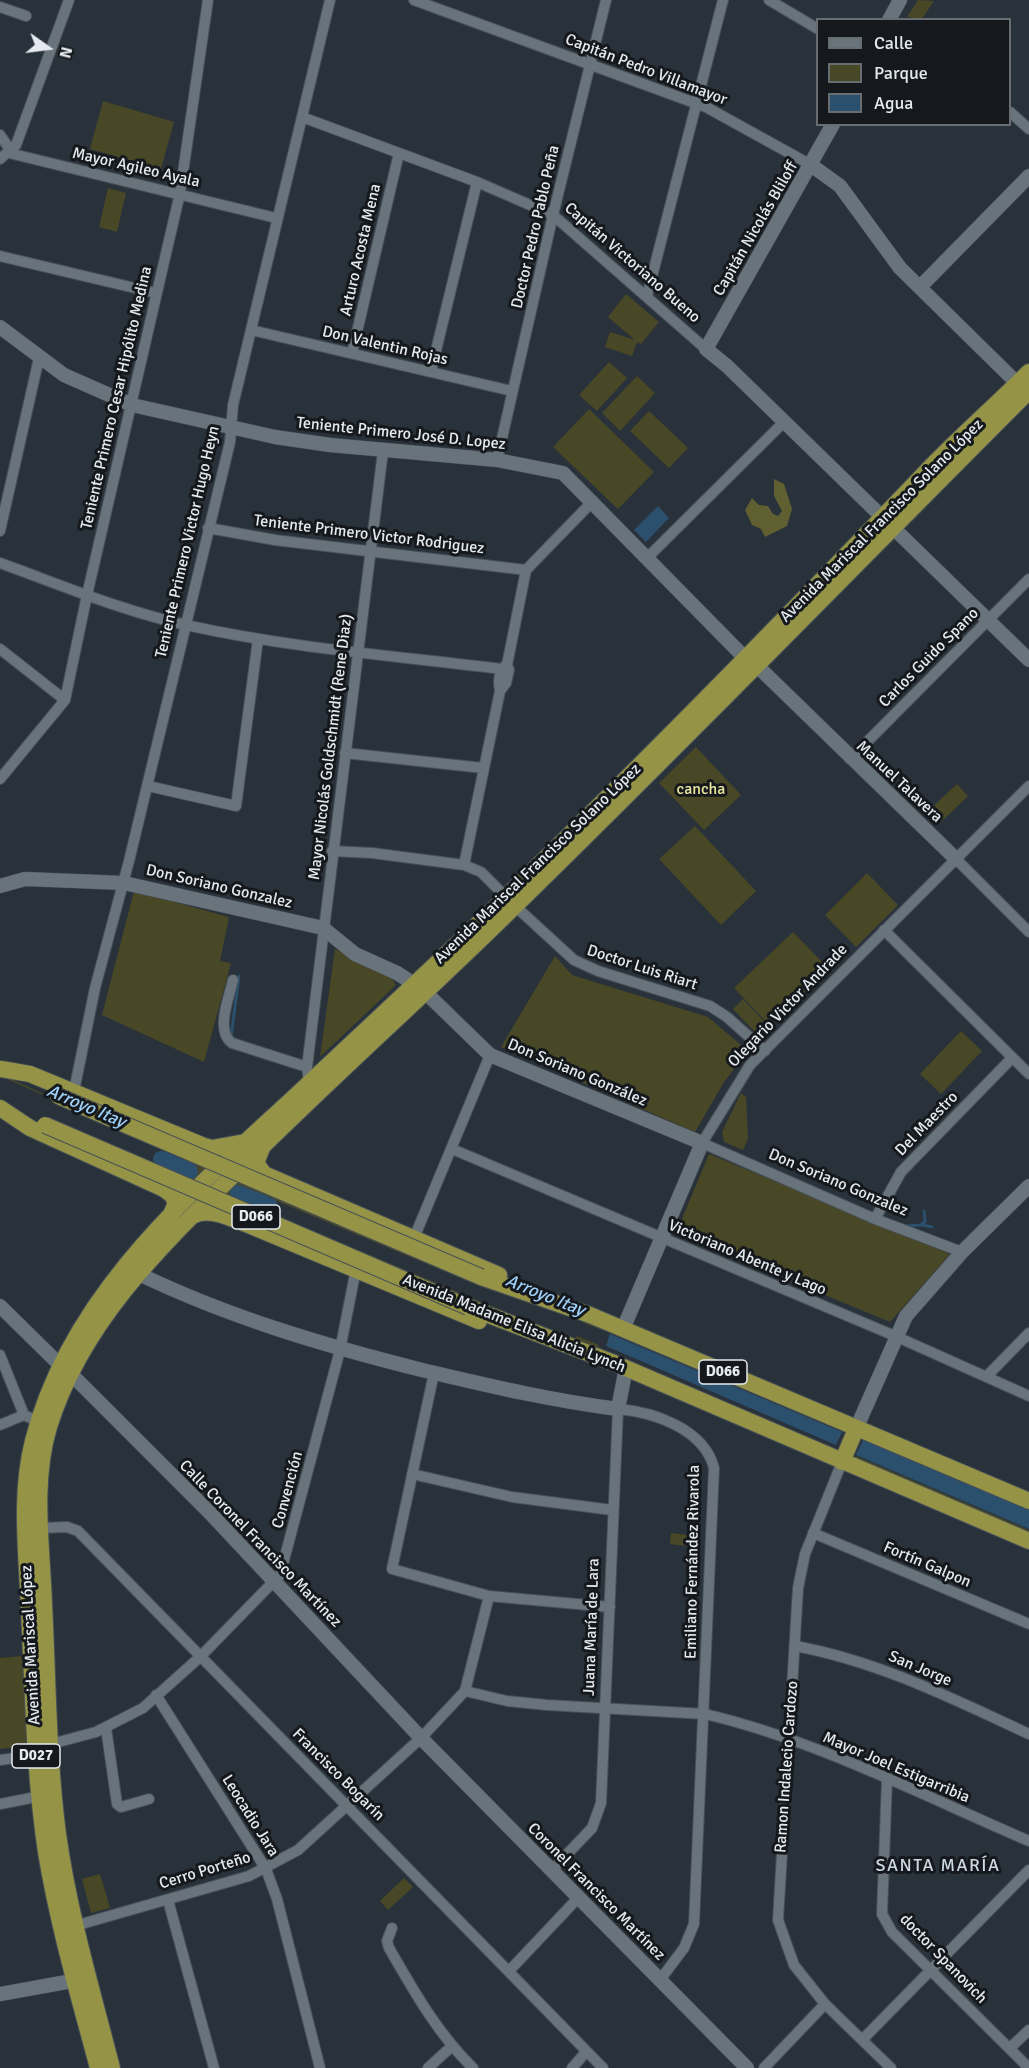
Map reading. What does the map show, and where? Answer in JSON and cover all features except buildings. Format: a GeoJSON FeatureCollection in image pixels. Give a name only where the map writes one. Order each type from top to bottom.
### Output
{"type":"FeatureCollection","features":[{"type":"Feature","properties":{"kind":"highway","name":"Avenida Mariscal Francisco Solano López"},"geometry":{"type":"LineString","coordinates":[[67,1370],[77,1332],[114,1277],[169,1219],[211,1187],[511,902],[1025,387]]}},
{"type":"Feature","properties":{"kind":"highway","name":"Avenida Mariscal Francisco Solano López"},"geometry":{"type":"LineString","coordinates":[[254,1144],[308,1075],[419,988]]}},
{"type":"Feature","properties":{"kind":"highway","name":"Avenida Madame Elisa Alicia Lynch"},"geometry":{"type":"LineString","coordinates":[[1,1069],[66,1094],[481,1277],[590,1315],[855,1432],[1029,1501]]}},
{"type":"Feature","properties":{"kind":"highway"},"geometry":{"type":"LineString","coordinates":[[66,1094],[204,1146],[212,1148],[254,1144],[256,1163],[264,1174],[590,1315]]}},
{"type":"Feature","properties":{"kind":"highway","name":"Avenida Madame Elisa Alicia Lynch"},"geometry":{"type":"LineString","coordinates":[[0,1106],[468,1307],[626,1368],[844,1457],[1029,1542]]}},
{"type":"Feature","properties":{"kind":"highway"},"geometry":{"type":"LineString","coordinates":[[0,1106],[30,1128],[164,1189],[172,1195],[176,1203],[169,1219]]}},
{"type":"Feature","properties":{"kind":"highway","name":"Avenida Mariscal Francisco Solano López"},"geometry":{"type":"LineString","coordinates":[[67,1370],[137,1273],[188,1219],[211,1187]]}},
{"type":"Feature","properties":{"kind":"highway"},"geometry":{"type":"LineString","coordinates":[[188,1219],[198,1213],[213,1213],[356,1269],[480,1322],[538,1335]]}},
{"type":"Feature","properties":{"kind":"highway","name":"Avenida Mariscal López"},"geometry":{"type":"LineString","coordinates":[[67,1370],[31,1419],[26,1528],[36,1755],[46,1850],[81,1979],[98,2068]]}},
{"type":"Feature","properties":{"kind":"highway","name":"Avenida Mariscal López"},"geometry":{"type":"LineString","coordinates":[[67,1370],[45,1442],[42,1463],[41,1528],[51,1744],[68,1927]]}},
{"type":"Feature","properties":{"kind":"highway","name":"Ramon Indalecio Cardozo"},"geometry":{"type":"LineString","coordinates":[[844,1457],[855,1432]]}},
{"type":"Feature","properties":{"kind":"highway","name":"Avenida Mariscal López"},"geometry":{"type":"LineString","coordinates":[[81,1979],[112,2068]]}},
{"type":"Feature","properties":{"kind":"street"},"geometry":{"type":"LineString","coordinates":[[0,159],[16,145],[69,0]]}},
{"type":"Feature","properties":{"kind":"street","name":"Teniente Primero Cesar Hipólito Medina"},"geometry":{"type":"LineString","coordinates":[[0,779],[65,700],[180,193],[208,0]]}},
{"type":"Feature","properties":{"kind":"street","name":"Teniente Primero Victor Hugo Heyn"},"geometry":{"type":"LineString","coordinates":[[66,1094],[148,786],[230,442],[233,405],[276,218],[330,0]]}},
{"type":"Feature","properties":{"kind":"street","name":"Capitán Pedro Villamayor"},"geometry":{"type":"LineString","coordinates":[[414,0],[696,104],[811,165],[840,186],[885,250],[1025,387]]}},
{"type":"Feature","properties":{"kind":"street","name":"Doctor Pedro Pablo Peña"},"geometry":{"type":"LineString","coordinates":[[497,460],[553,215],[606,0]]}},
{"type":"Feature","properties":{"kind":"street"},"geometry":{"type":"LineString","coordinates":[[647,296],[723,0]]}},
{"type":"Feature","properties":{"kind":"street"},"geometry":{"type":"LineString","coordinates":[[769,0],[816,28]]}},
{"type":"Feature","properties":{"kind":"street"},"geometry":{"type":"LineString","coordinates":[[890,18],[900,0]]}},
{"type":"Feature","properties":{"kind":"street"},"geometry":{"type":"LineString","coordinates":[[0,7],[26,16]]}},
{"type":"Feature","properties":{"kind":"street"},"geometry":{"type":"LineString","coordinates":[[1011,113],[1029,129]]}},
{"type":"Feature","properties":{"kind":"street","name":"Capitán Victoriano Bueno"},"geometry":{"type":"LineString","coordinates":[[302,117],[477,182],[553,215],[706,349],[1029,660]]}},
{"type":"Feature","properties":{"kind":"street","name":"Capitán Nicolás Bliloff"},"geometry":{"type":"LineString","coordinates":[[706,349],[832,126]]}},
{"type":"Feature","properties":{"kind":"street"},"geometry":{"type":"LineString","coordinates":[[0,135],[9,151]]}},
{"type":"Feature","properties":{"kind":"street","name":"Mayor Agileo Ayala"},"geometry":{"type":"LineString","coordinates":[[9,151],[19,156],[276,218]]}},
{"type":"Feature","properties":{"kind":"street","name":"Arturo Acosta Mena"},"geometry":{"type":"LineString","coordinates":[[352,353],[399,153]]}},
{"type":"Feature","properties":{"kind":"street"},"geometry":{"type":"LineString","coordinates":[[921,286],[1029,176]]}},
{"type":"Feature","properties":{"kind":"street"},"geometry":{"type":"LineString","coordinates":[[431,371],[477,182]]}},
{"type":"Feature","properties":{"kind":"street"},"geometry":{"type":"LineString","coordinates":[[0,255],[156,293]]}},
{"type":"Feature","properties":{"kind":"street","name":"Teniente Primero José D. Lopez"},"geometry":{"type":"LineString","coordinates":[[0,327],[64,375],[132,405],[286,439],[384,451],[497,460],[563,473],[752,663]]}},
{"type":"Feature","properties":{"kind":"street","name":"Don Valentin Rojas"},"geometry":{"type":"LineString","coordinates":[[251,330],[512,391]]}},
{"type":"Feature","properties":{"kind":"street"},"geometry":{"type":"LineString","coordinates":[[0,531],[39,358]]}},
{"type":"Feature","properties":{"kind":"street"},"geometry":{"type":"LineString","coordinates":[[647,558],[784,422]]}},
{"type":"Feature","properties":{"kind":"street","name":"Mayor Nicolás Goldschmidt (Rene Diaz)"},"geometry":{"type":"LineString","coordinates":[[308,1075],[322,928],[384,451]]}},
{"type":"Feature","properties":{"kind":"street"},"geometry":{"type":"LineString","coordinates":[[504,667],[526,570],[593,501]]}},
{"type":"Feature","properties":{"kind":"street","name":"Teniente Primero Victor Rodriguez"},"geometry":{"type":"LineString","coordinates":[[208,528],[275,540],[526,570]]}},
{"type":"Feature","properties":{"kind":"street"},"geometry":{"type":"LineString","coordinates":[[0,563],[87,595],[185,625],[258,639],[504,667],[509,670],[506,683],[500,691],[464,865],[372,853],[332,851]]}},
{"type":"Feature","properties":{"kind":"street","name":"Carlos Guido Spano"},"geometry":{"type":"LineString","coordinates":[[850,759],[1029,579]]}},
{"type":"Feature","properties":{"kind":"street"},"geometry":{"type":"LineString","coordinates":[[148,786],[236,806],[258,639]]}},
{"type":"Feature","properties":{"kind":"street"},"geometry":{"type":"LineString","coordinates":[[0,649],[65,700]]}},
{"type":"Feature","properties":{"kind":"street","name":"Manuel Talavera"},"geometry":{"type":"LineString","coordinates":[[752,663],[1029,932]]}},
{"type":"Feature","properties":{"kind":"street"},"geometry":{"type":"LineString","coordinates":[[345,753],[483,768]]}},
{"type":"Feature","properties":{"kind":"street","name":"Olegario Victor Andrade"},"geometry":{"type":"LineString","coordinates":[[623,1329],[702,1143],[737,1083],[765,1051],[1029,786]]}},
{"type":"Feature","properties":{"kind":"street","name":"Doctor Luis Riart"},"geometry":{"type":"LineString","coordinates":[[464,865],[481,872],[574,960],[598,971],[710,1006],[727,1017],[765,1051]]}},
{"type":"Feature","properties":{"kind":"street","name":"Don Soriano Gonzalez"},"geometry":{"type":"LineString","coordinates":[[0,886],[26,879],[124,883],[322,928],[355,954],[397,973],[419,988]]}},
{"type":"Feature","properties":{"kind":"street"},"geometry":{"type":"LineString","coordinates":[[884,930],[1029,1074]]}},
{"type":"Feature","properties":{"kind":"street"},"geometry":{"type":"LineString","coordinates":[[233,980],[223,1030],[225,1038],[308,1075]]}},
{"type":"Feature","properties":{"kind":"street","name":"Don Soriano González"},"geometry":{"type":"LineString","coordinates":[[419,988],[490,1054],[702,1143]]}},
{"type":"Feature","properties":{"kind":"street"},"geometry":{"type":"LineString","coordinates":[[414,1238],[490,1054]]}},
{"type":"Feature","properties":{"kind":"street","name":"Del Maestro"},"geometry":{"type":"LineString","coordinates":[[875,1219],[902,1172],[1012,1058]]}},
{"type":"Feature","properties":{"kind":"street","name":"Don Soriano Gonzalez"},"geometry":{"type":"LineString","coordinates":[[702,1143],[875,1219],[962,1252]]}},
{"type":"Feature","properties":{"kind":"street","name":"Victoriano Abente y Lago"},"geometry":{"type":"LineString","coordinates":[[452,1149],[895,1336],[1029,1396]]}},
{"type":"Feature","properties":{"kind":"street"},"geometry":{"type":"LineString","coordinates":[[855,1432],[895,1336],[906,1316],[962,1252],[1029,1186]]}},
{"type":"Feature","properties":{"kind":"street","name":"Convención"},"geometry":{"type":"LineString","coordinates":[[51,1744],[106,1728],[143,1708],[200,1657],[275,1583],[282,1570],[340,1350],[356,1269]]}},
{"type":"Feature","properties":{"kind":"street","name":"Emiliano Fernández Rivarola"},"geometry":{"type":"LineString","coordinates":[[137,1273],[246,1320],[340,1350],[559,1402],[637,1411],[675,1424],[704,1446],[712,1458],[714,1468],[694,1924],[684,1948],[660,1980]]}},
{"type":"Feature","properties":{"kind":"street","name":"Calle Coronel Francisco Martínez"},"geometry":{"type":"LineString","coordinates":[[0,1306],[211,1514],[421,1738]]}},
{"type":"Feature","properties":{"kind":"street"},"geometry":{"type":"LineString","coordinates":[[986,1377],[1029,1333]]}},
{"type":"Feature","properties":{"kind":"street"},"geometry":{"type":"LineString","coordinates":[[0,1355],[31,1419],[0,1425]]}},
{"type":"Feature","properties":{"kind":"street","name":"Juana María de Lara"},"geometry":{"type":"LineString","coordinates":[[552,1870],[589,1831],[601,1803],[612,1510],[618,1409],[626,1368]]}},
{"type":"Feature","properties":{"kind":"street"},"geometry":{"type":"LineString","coordinates":[[434,1373],[392,1569],[489,1596],[610,1607]]}},
{"type":"Feature","properties":{"kind":"street","name":"Ramon Indalecio Cardozo"},"geometry":{"type":"LineString","coordinates":[[844,1457],[813,1533],[798,1588],[787,1739],[778,1920],[794,1965],[825,2004],[891,2068]]}},
{"type":"Feature","properties":{"kind":"street"},"geometry":{"type":"LineString","coordinates":[[412,1474],[512,1497],[612,1510]]}},
{"type":"Feature","properties":{"kind":"street","name":"Francisco Bogarín"},"geometry":{"type":"LineString","coordinates":[[41,1528],[67,1527],[78,1531],[603,2068]]}},
{"type":"Feature","properties":{"kind":"street","name":"Fortín Galpon"},"geometry":{"type":"LineString","coordinates":[[813,1533],[1029,1624]]}},
{"type":"Feature","properties":{"kind":"street"},"geometry":{"type":"LineString","coordinates":[[465,1692],[489,1596]]}},
{"type":"Feature","properties":{"kind":"street","name":"San Jorge"},"geometry":{"type":"LineString","coordinates":[[795,1646],[828,1652],[887,1671],[1029,1734]]}},
{"type":"Feature","properties":{"kind":"street","name":"Mayor Joel Estigarribia"},"geometry":{"type":"LineString","coordinates":[[465,1692],[507,1701],[606,1710],[705,1714],[754,1726],[887,1779],[1029,1841]]}},
{"type":"Feature","properties":{"kind":"street","name":"Cerro Porteño"},"geometry":{"type":"LineString","coordinates":[[68,1927],[168,1900],[266,1869],[298,1850],[421,1738],[465,1692]]}},
{"type":"Feature","properties":{"kind":"street","name":"Leocadio Jara"},"geometry":{"type":"LineString","coordinates":[[156,1695],[266,1869],[277,1899],[320,2068]]}},
{"type":"Feature","properties":{"kind":"street"},"geometry":{"type":"LineString","coordinates":[[106,1728],[117,1804],[121,1807],[149,1800]]}},
{"type":"Feature","properties":{"kind":"street","name":"Coronel Francisco Martínez"},"geometry":{"type":"LineString","coordinates":[[421,1738],[747,2068]]}},
{"type":"Feature","properties":{"kind":"street"},"geometry":{"type":"LineString","coordinates":[[0,1760],[36,1755]]}},
{"type":"Feature","properties":{"kind":"street","name":"doctor Spanovich"},"geometry":{"type":"LineString","coordinates":[[887,1779],[882,1914],[892,1932],[1029,2068]]}},
{"type":"Feature","properties":{"kind":"street"},"geometry":{"type":"LineString","coordinates":[[0,1804],[41,1797]]}},
{"type":"Feature","properties":{"kind":"street"},"geometry":{"type":"LineString","coordinates":[[863,2039],[1029,1870]]}},
{"type":"Feature","properties":{"kind":"street"},"geometry":{"type":"LineString","coordinates":[[509,1971],[578,1898]]}},
{"type":"Feature","properties":{"kind":"street"},"geometry":{"type":"LineString","coordinates":[[168,1900],[214,2068]]}},
{"type":"Feature","properties":{"kind":"street"},"geometry":{"type":"LineString","coordinates":[[392,1928],[387,1941],[388,1948],[424,2009],[451,2047],[473,2068]]}},
{"type":"Feature","properties":{"kind":"street"},"geometry":{"type":"LineString","coordinates":[[0,1994],[81,1979]]}},
{"type":"Feature","properties":{"kind":"street"},"geometry":{"type":"LineString","coordinates":[[764,2068],[825,2004]]}},
{"type":"Feature","properties":{"kind":"street"},"geometry":{"type":"LineString","coordinates":[[1010,2048],[1029,2030]]}},
{"type":"Feature","properties":{"kind":"street"},"geometry":{"type":"LineString","coordinates":[[428,2068],[451,2047]]}},
{"type":"Feature","properties":{"kind":"street"},"geometry":{"type":"LineString","coordinates":[[572,2068],[586,2052]]}},
{"type":"Feature","properties":{"kind":"green space"},"geometry":{"type":"Polygon","coordinates":[[[918,0],[934,1],[923,18],[907,17],[918,0]]]}},
{"type":"Feature","properties":{"kind":"green space"},"geometry":{"type":"Polygon","coordinates":[[[103,101],[174,122],[161,169],[90,149],[103,101]]]}},
{"type":"Feature","properties":{"kind":"green space"},"geometry":{"type":"Polygon","coordinates":[[[108,188],[126,193],[117,232],[99,227],[108,188]]]}},
{"type":"Feature","properties":{"kind":"green space"},"geometry":{"type":"Polygon","coordinates":[[[626,294],[659,322],[641,344],[637,342],[632,356],[605,347],[610,332],[635,340],[608,317],[626,294]]]}},
{"type":"Feature","properties":{"kind":"green space"},"geometry":{"type":"Polygon","coordinates":[[[609,362],[627,378],[597,411],[579,395],[609,362]]]}},
{"type":"Feature","properties":{"kind":"green space"},"geometry":{"type":"Polygon","coordinates":[[[637,376],[655,393],[620,431],[602,413],[637,376]]]}},
{"type":"Feature","properties":{"kind":"green space"},"geometry":{"type":"Polygon","coordinates":[[[589,409],[654,472],[618,509],[553,447],[589,409]]]}},
{"type":"Feature","properties":{"kind":"green space"},"geometry":{"type":"Polygon","coordinates":[[[649,411],[688,448],[669,468],[630,431],[649,411]]]}},
{"type":"Feature","properties":{"kind":"green space","name":"cancha"},"geometry":{"type":"Polygon","coordinates":[[[696,747],[741,795],[704,830],[659,783],[696,747]]]}},
{"type":"Feature","properties":{"kind":"green space"},"geometry":{"type":"Polygon","coordinates":[[[957,784],[968,796],[941,822],[929,810],[957,784]]]}},
{"type":"Feature","properties":{"kind":"green space"},"geometry":{"type":"Polygon","coordinates":[[[695,826],[756,891],[721,925],[659,859],[695,826]]]}},
{"type":"Feature","properties":{"kind":"green space"},"geometry":{"type":"Polygon","coordinates":[[[867,873],[898,905],[856,947],[825,915],[867,873]]]}},
{"type":"Feature","properties":{"kind":"green space"},"geometry":{"type":"Polygon","coordinates":[[[134,891],[229,917],[220,961],[231,963],[204,1062],[102,1015],[134,891]]]}},
{"type":"Feature","properties":{"kind":"green space"},"geometry":{"type":"Polygon","coordinates":[[[793,932],[829,969],[770,1026],[734,988],[793,932]]]}},
{"type":"Feature","properties":{"kind":"green space"},"geometry":{"type":"Polygon","coordinates":[[[335,949],[390,975],[396,985],[320,1057],[335,949]]]}},
{"type":"Feature","properties":{"kind":"green space"},"geometry":{"type":"Polygon","coordinates":[[[555,956],[572,975],[708,1017],[748,1051],[724,1082],[695,1132],[501,1047],[555,956]]]}},
{"type":"Feature","properties":{"kind":"green space"},"geometry":{"type":"Polygon","coordinates":[[[743,999],[765,1022],[755,1032],[733,1009],[743,999]]]}},
{"type":"Feature","properties":{"kind":"green space"},"geometry":{"type":"Polygon","coordinates":[[[961,1031],[982,1051],[941,1094],[920,1074],[961,1031]]]}},
{"type":"Feature","properties":{"kind":"green space"},"geometry":{"type":"Polygon","coordinates":[[[0,1074],[209,1169],[194,1184],[0,1100],[0,1074]]]}},
{"type":"Feature","properties":{"kind":"green space"},"geometry":{"type":"Polygon","coordinates":[[[741,1093],[746,1097],[748,1139],[743,1150],[724,1142],[722,1132],[741,1093]]]}},
{"type":"Feature","properties":{"kind":"green space"},"geometry":{"type":"Polygon","coordinates":[[[709,1154],[950,1254],[890,1322],[676,1233],[709,1154]]]}},
{"type":"Feature","properties":{"kind":"green space"},"geometry":{"type":"Polygon","coordinates":[[[236,1181],[606,1328],[605,1331],[575,1320],[565,1331],[599,1345],[597,1350],[506,1317],[221,1195],[236,1181]]]}},
{"type":"Feature","properties":{"kind":"green space"},"geometry":{"type":"Polygon","coordinates":[[[856,1456],[1029,1530],[1029,1535],[854,1460],[856,1456]]]}},
{"type":"Feature","properties":{"kind":"green space"},"geometry":{"type":"Polygon","coordinates":[[[671,1533],[696,1536],[695,1547],[670,1544],[671,1533]]]}},
{"type":"Feature","properties":{"kind":"green space"},"geometry":{"type":"Polygon","coordinates":[[[22,1656],[29,1746],[0,1749],[0,1658],[22,1656]]]}},
{"type":"Feature","properties":{"kind":"green space"},"geometry":{"type":"Polygon","coordinates":[[[100,1874],[110,1908],[91,1913],[82,1879],[100,1874]]]}},
{"type":"Feature","properties":{"kind":"green space"},"geometry":{"type":"Polygon","coordinates":[[[404,1878],[413,1887],[388,1910],[380,1901],[404,1878]]]}},
{"type":"Feature","properties":{"kind":"shaded area"},"geometry":{"type":"Polygon","coordinates":[[[774,479],[784,484],[792,509],[787,526],[765,537],[761,529],[752,525],[745,510],[752,498],[759,505],[768,506],[773,514],[778,516],[782,511],[774,496],[774,479]]]}},
{"type":"Feature","properties":{"kind":"water"},"geometry":{"type":"Polygon","coordinates":[[[658,506],[669,518],[646,542],[634,530],[658,506]]]}},
{"type":"Feature","properties":{"kind":"water"},"geometry":{"type":"Polygon","coordinates":[[[610,1334],[842,1432],[836,1445],[606,1346],[610,1334]]]}},
{"type":"Feature","properties":{"kind":"water"},"geometry":{"type":"Polygon","coordinates":[[[863,1440],[1029,1510],[1029,1529],[856,1455],[863,1440]]]}},
{"type":"Feature","properties":{"kind":"pier"},"geometry":{"type":"Polygon","coordinates":[[[0,1076],[187,1158],[180,1177],[79,1137],[0,1100],[0,1076]]]}},
{"type":"Feature","properties":{"kind":"pier"},"geometry":{"type":"Polygon","coordinates":[[[253,1191],[484,1288],[584,1321],[576,1338],[522,1319],[244,1202],[253,1191]]]}},
{"type":"Feature","properties":{"kind":"waterway"},"geometry":{"type":"LineString","coordinates":[[231,1037],[239,976]]}},
{"type":"Feature","properties":{"kind":"waterway","name":"Arroyo Itay"},"geometry":{"type":"LineString","coordinates":[[161,1159],[190,1171]]}},
{"type":"Feature","properties":{"kind":"waterway","name":"Arroyo Itay"},"geometry":{"type":"LineString","coordinates":[[238,1193],[270,1206]]}},
{"type":"Feature","properties":{"kind":"waterway"},"geometry":{"type":"LineString","coordinates":[[906,1226],[921,1225],[925,1222],[924,1211]]}},
{"type":"Feature","properties":{"kind":"waterway"},"geometry":{"type":"LineString","coordinates":[[922,1225],[932,1227]]}},
{"type":"Feature","properties":{"kind":"district","name":"SANTA MARÍA"},"geometry":{"type":"Point","coordinates":[938,1866]}}]}
